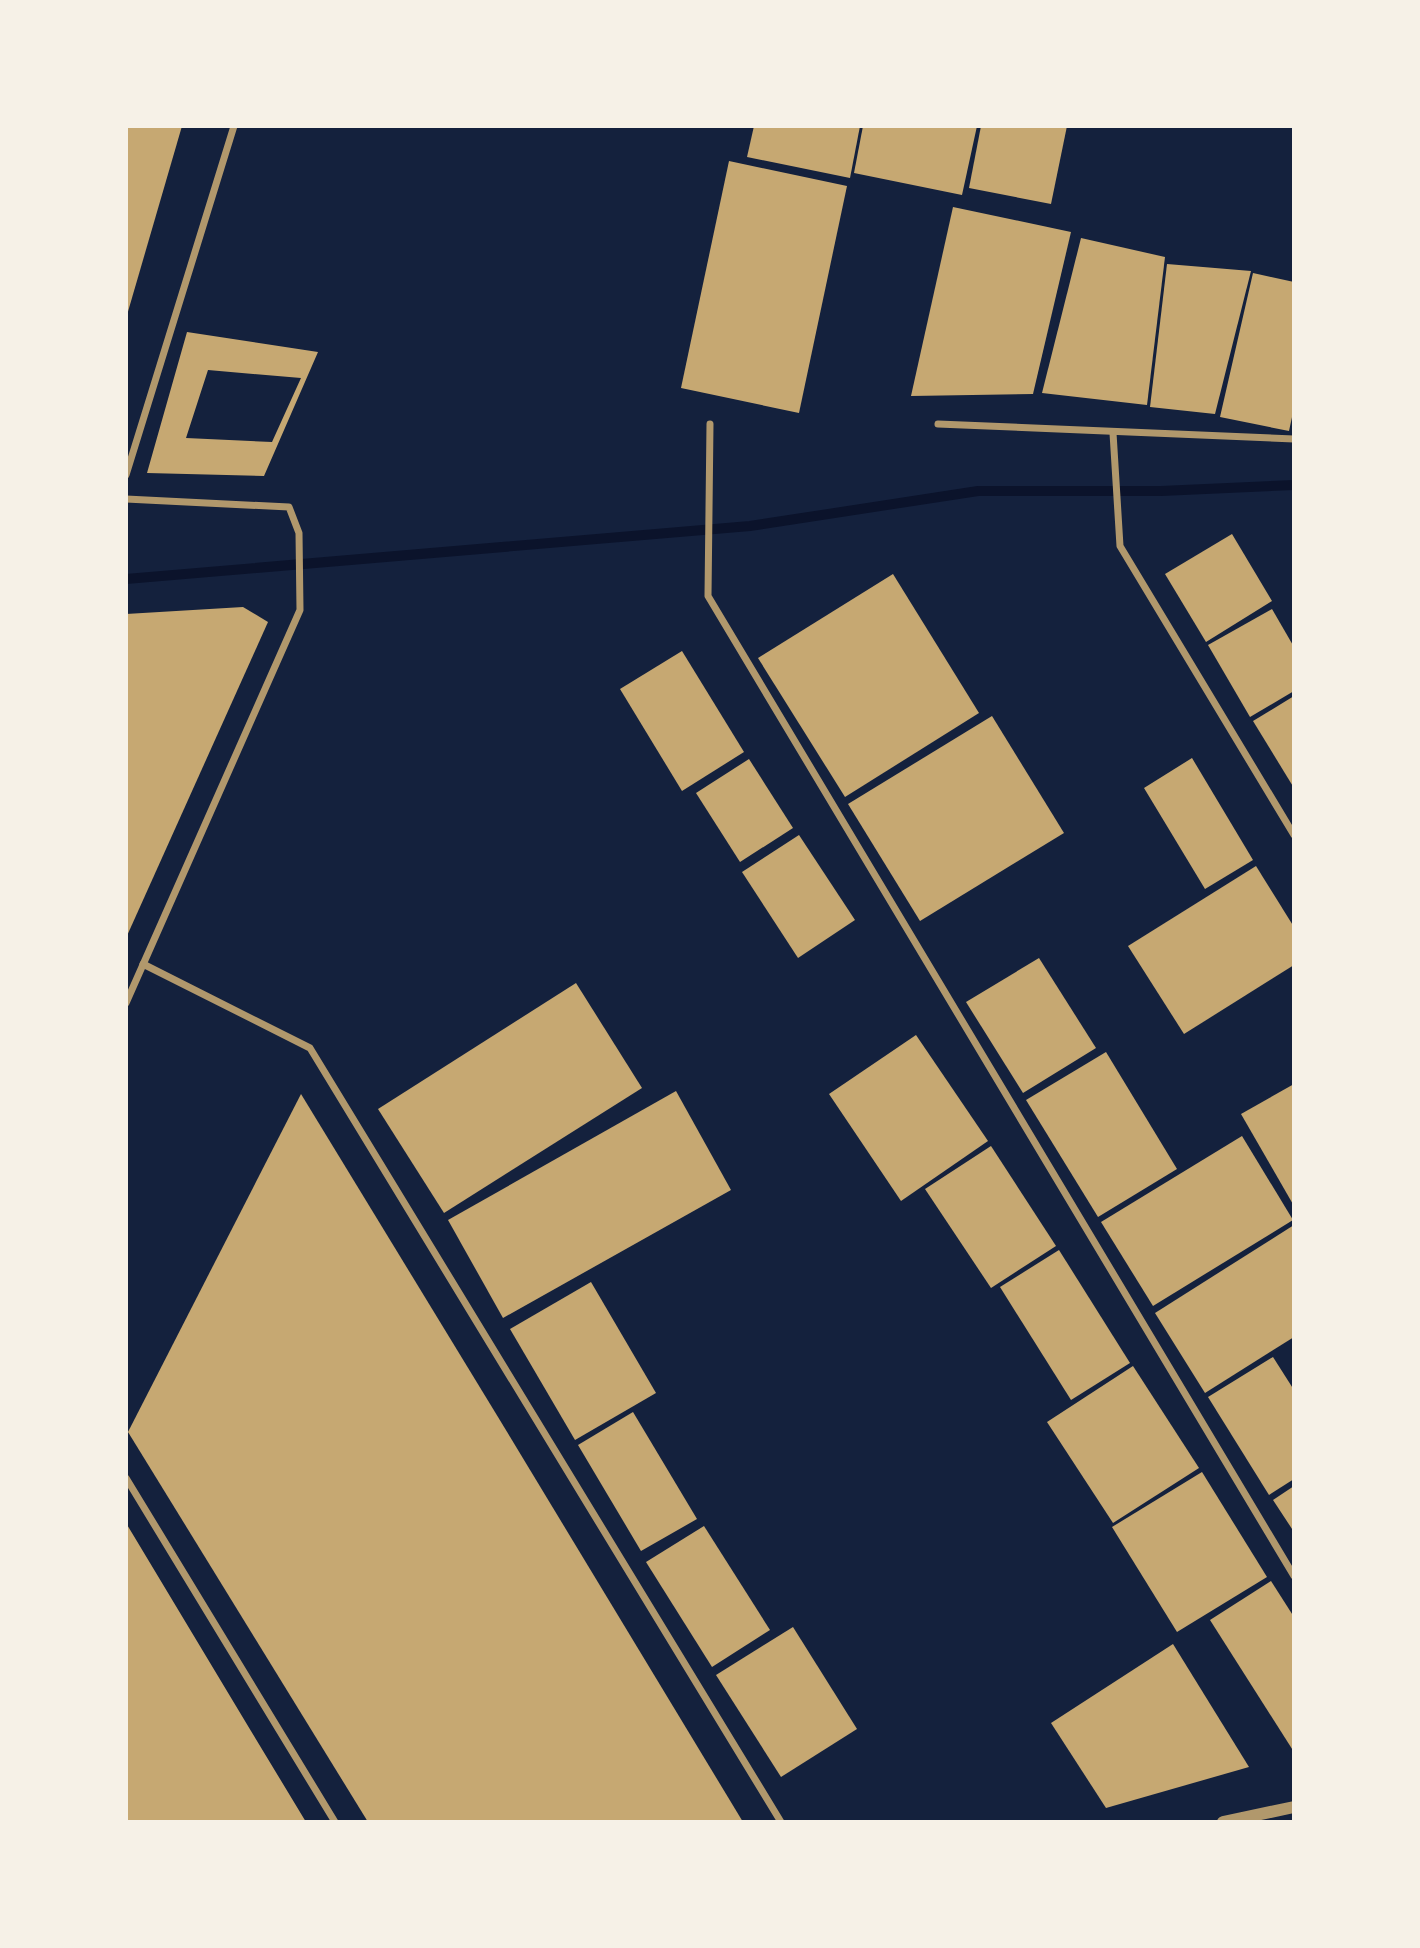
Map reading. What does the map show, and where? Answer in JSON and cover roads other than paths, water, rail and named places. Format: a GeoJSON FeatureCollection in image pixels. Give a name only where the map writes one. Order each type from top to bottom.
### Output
{"type":"FeatureCollection","features":[{"type":"Feature","properties":{"kind":"street"},"geometry":{"type":"LineString","coordinates":[[126,475],[234,126]]}},
{"type":"Feature","properties":{"kind":"street"},"geometry":{"type":"LineString","coordinates":[[710,424],[708,596],[1294,1576]]}},
{"type":"Feature","properties":{"kind":"street"},"geometry":{"type":"LineString","coordinates":[[938,424],[1294,439]]}},
{"type":"Feature","properties":{"kind":"street"},"geometry":{"type":"LineString","coordinates":[[1113,433],[1120,546],[1294,835]]}},
{"type":"Feature","properties":{"kind":"street"},"geometry":{"type":"LineString","coordinates":[[126,499],[289,508],[299,533],[300,610],[126,1003]]}},
{"type":"Feature","properties":{"kind":"street"},"geometry":{"type":"LineString","coordinates":[[143,964],[310,1048],[781,1822]]}},
{"type":"Feature","properties":{"kind":"street"},"geometry":{"type":"LineString","coordinates":[[126,1478],[335,1822]]}},
{"type":"Feature","properties":{"kind":"street"},"geometry":{"type":"LineString","coordinates":[[1223,1822],[1294,1807]]}},
{"type":"Feature","properties":{"kind":"waterway"},"geometry":{"type":"LineString","coordinates":[[126,579],[750,526],[978,491],[1161,491],[1294,485]]}}]}
